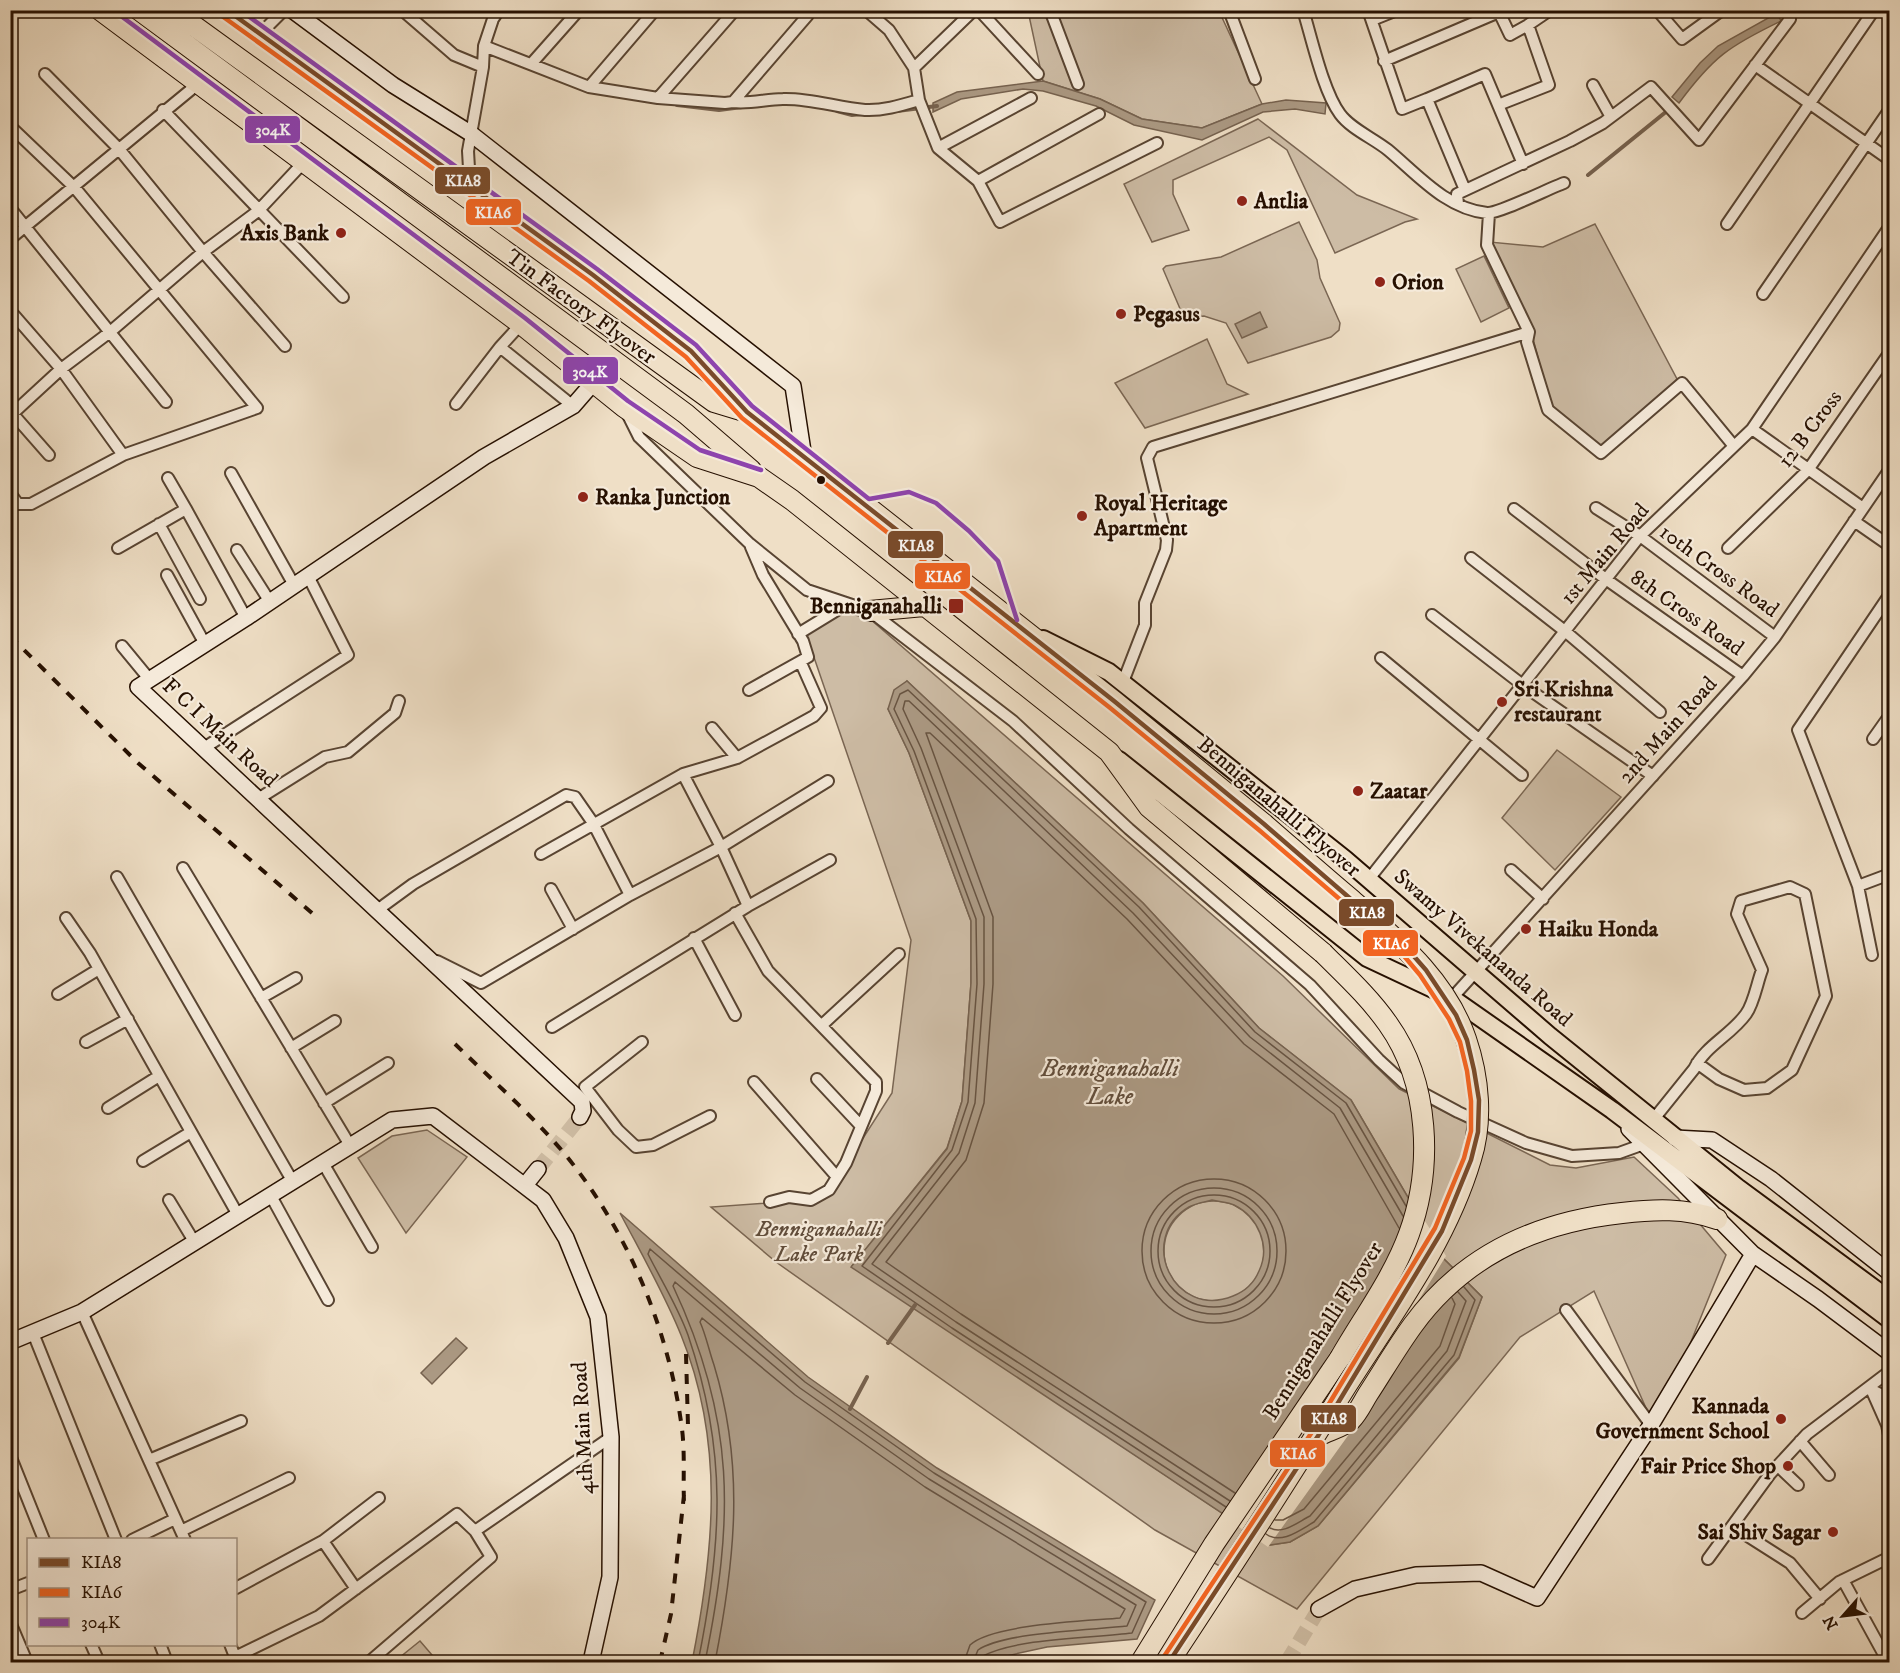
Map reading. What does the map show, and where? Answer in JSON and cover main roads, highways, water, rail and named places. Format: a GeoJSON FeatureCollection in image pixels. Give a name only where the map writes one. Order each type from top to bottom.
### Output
{"type":"FeatureCollection","features":[{"type":"Feature","properties":{"kind":"highway"},"geometry":{"type":"LineString","coordinates":[[100,10],[521,324],[624,407],[697,457],[759,477]]}},
{"type":"Feature","properties":{"kind":"highway","name":"Tin Factory Flyover"},"geometry":{"type":"LineString","coordinates":[[139,10],[686,414],[759,477],[924,606]]}},
{"type":"Feature","properties":{"kind":"highway","name":"Tin Factory Flyover"},"geometry":{"type":"LineString","coordinates":[[172,10],[714,402],[747,412]]}},
{"type":"Feature","properties":{"kind":"highway"},"geometry":{"type":"LineString","coordinates":[[226,10],[594,275],[691,351],[747,412]]}},
{"type":"Feature","properties":{"kind":"highway","name":"Benniganahalli Flyover"},"geometry":{"type":"LineString","coordinates":[[747,412],[1114,701],[1264,824],[1404,945],[1440,990],[1467,1040],[1479,1100],[1478,1132],[1471,1160],[1442,1231],[1318,1436],[1169,1662]]}},
{"type":"Feature","properties":{"kind":"highway"},"geometry":{"type":"LineString","coordinates":[[870,612],[924,606]]}},
{"type":"Feature","properties":{"kind":"highway","name":"Benniganahalli Flyover"},"geometry":{"type":"LineString","coordinates":[[924,606],[1108,752],[1149,807],[1323,953],[1363,992],[1389,1025],[1406,1056],[1417,1089],[1423,1124],[1424,1161],[1419,1198],[1408,1235],[1387,1278],[1340,1358],[1214,1544],[1141,1662]]}},
{"type":"Feature","properties":{"kind":"highway"},"geometry":{"type":"LineString","coordinates":[[1318,1436],[1350,1421],[1413,1325],[1437,1296],[1459,1275],[1515,1240],[1570,1221],[1666,1208],[1694,1211],[1716,1219]]}},
{"type":"Feature","properties":{"kind":"main road","name":"Swamy Vivekananda Road"},"geometry":{"type":"LineString","coordinates":[[1011,622],[1109,672],[1123,682],[1369,879],[1675,1138],[1737,1187],[1890,1300]]}},
{"type":"Feature","properties":{"kind":"main road"},"geometry":{"type":"LineString","coordinates":[[1108,752],[1367,958],[1452,998],[1612,1110],[1890,1320]]}},
{"type":"Feature","properties":{"kind":"water"},"geometry":{"type":"Polygon","coordinates":[[[1777,13],[1781,21],[1723,54],[1702,74],[1679,103],[1672,97],[1700,63],[1718,46],[1777,13]]]}},
{"type":"Feature","properties":{"kind":"water"},"geometry":{"type":"Polygon","coordinates":[[[1043,81],[1100,99],[1142,119],[1202,128],[1262,104],[1286,100],[1326,103],[1325,114],[1295,109],[1263,112],[1202,140],[1134,125],[1096,106],[1043,91],[1023,89],[961,99],[933,112],[933,103],[957,92],[1043,81]]]}},
{"type":"Feature","properties":{"kind":"water"},"geometry":{"type":"Polygon","coordinates":[[[1260,312],[1267,327],[1242,338],[1235,324],[1260,312]]]}},
{"type":"Feature","properties":{"kind":"water","name":"Benniganahalli Lake"},"geometry":{"type":"Polygon","coordinates":[[[907,681],[1143,903],[1259,1028],[1351,1100],[1444,1259],[1482,1297],[1459,1357],[1318,1526],[1290,1542],[1270,1545],[851,1267],[947,1149],[962,1101],[971,983],[971,921],[909,753],[888,709],[894,690],[907,681]],[[1212,1200],[1189,1207],[1173,1221],[1165,1237],[1164,1255],[1169,1272],[1179,1287],[1194,1297],[1212,1300],[1233,1296],[1249,1286],[1259,1271],[1264,1252],[1260,1233],[1250,1217],[1234,1205],[1212,1200]]]}},
{"type":"Feature","properties":{"kind":"water"},"geometry":{"type":"Polygon","coordinates":[[[620,1213],[808,1377],[937,1468],[1155,1600],[1137,1639],[1047,1647],[979,1662],[692,1662],[700,1621],[710,1538],[710,1457],[704,1416],[695,1376],[681,1335],[660,1288],[620,1213]]]}},
{"type":"Feature","properties":{"kind":"water"},"geometry":{"type":"Polygon","coordinates":[[[456,1338],[467,1348],[432,1384],[421,1373],[456,1338]]]}},
{"type":"Feature","properties":{"kind":"waterway"},"geometry":{"type":"LineString","coordinates":[[677,105],[719,110],[742,107]]}},
{"type":"Feature","properties":{"kind":"waterway"},"geometry":{"type":"LineString","coordinates":[[897,111],[937,106]]}},
{"type":"Feature","properties":{"kind":"waterway"},"geometry":{"type":"LineString","coordinates":[[837,111],[852,115],[862,114]]}},
{"type":"Feature","properties":{"kind":"waterway"},"geometry":{"type":"LineString","coordinates":[[1588,175],[1667,111]]}},
{"type":"Feature","properties":{"kind":"waterway"},"geometry":{"type":"LineString","coordinates":[[888,1343],[915,1305]]}},
{"type":"Feature","properties":{"kind":"waterway"},"geometry":{"type":"LineString","coordinates":[[850,1409],[867,1377]]}},
{"type":"Feature","properties":{"kind":"tunnel"},"geometry":{"type":"LineString","coordinates":[[538,1169],[580,1117]]}},
{"type":"Feature","properties":{"kind":"tunnel"},"geometry":{"type":"LineString","coordinates":[[1287,1662],[1319,1609]]}},
{"type":"Feature","properties":{"kind":"railway"},"geometry":{"type":"LineString","coordinates":[[10,636],[138,763],[319,919]]}},
{"type":"Feature","properties":{"kind":"railway"},"geometry":{"type":"LineString","coordinates":[[455,1044],[525,1111],[564,1153],[608,1215],[626,1248],[656,1318],[676,1392],[683,1438],[684,1502]]}},
{"type":"Feature","properties":{"kind":"railway"},"geometry":{"type":"LineString","coordinates":[[686,1354],[688,1426]]}},
{"type":"Feature","properties":{"kind":"railway"},"geometry":{"type":"LineString","coordinates":[[660,1662],[671,1614],[684,1495]]}},
{"type":"Feature","properties":{"kind":"place","name":"Antlia"},"geometry":{"type":"Point","coordinates":[1242,201]}},
{"type":"Feature","properties":{"kind":"place","name":"Axis Bank"},"geometry":{"type":"Point","coordinates":[341,233]}},
{"type":"Feature","properties":{"kind":"place","name":"Orion"},"geometry":{"type":"Point","coordinates":[1380,282]}},
{"type":"Feature","properties":{"kind":"place","name":"Pegasus"},"geometry":{"type":"Point","coordinates":[1121,314]}},
{"type":"Feature","properties":{"kind":"place","name":"Ranka Junction"},"geometry":{"type":"Point","coordinates":[583,497]}},
{"type":"Feature","properties":{"kind":"place","name":"Royal Heritage Apartment"},"geometry":{"type":"Point","coordinates":[1082,516]}},
{"type":"Feature","properties":{"kind":"place","name":"Benniganahalli"},"geometry":{"type":"Point","coordinates":[956,606]}},
{"type":"Feature","properties":{"kind":"place","name":"Sri Krishna restaurant"},"geometry":{"type":"Point","coordinates":[1502,702]}},
{"type":"Feature","properties":{"kind":"place","name":"Zaatar"},"geometry":{"type":"Point","coordinates":[1358,791]}},
{"type":"Feature","properties":{"kind":"place","name":"Haiku Honda"},"geometry":{"type":"Point","coordinates":[1526,929]}},
{"type":"Feature","properties":{"kind":"place","name":"Kannada Government School"},"geometry":{"type":"Point","coordinates":[1781,1419]}},
{"type":"Feature","properties":{"kind":"place","name":"Fair Price Shop"},"geometry":{"type":"Point","coordinates":[1788,1466]}},
{"type":"Feature","properties":{"kind":"place","name":"Sai Shiv Sagar"},"geometry":{"type":"Point","coordinates":[1833,1532]}},
{"type":"Feature","properties":{"kind":"park label","name":"Benniganahalli Lake Park"},"geometry":{"type":"Point","coordinates":[819,1242]}}]}
